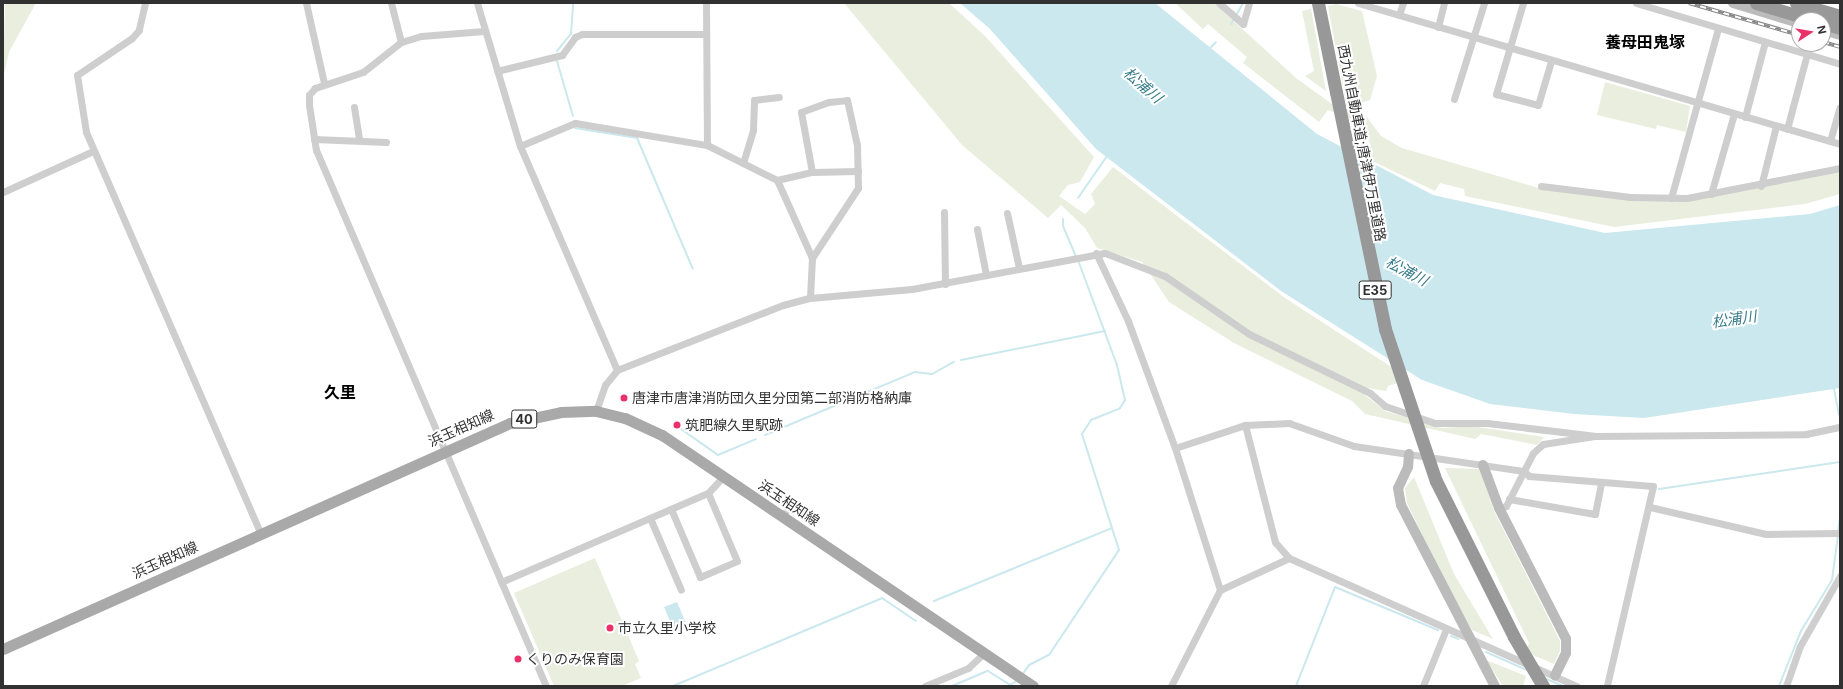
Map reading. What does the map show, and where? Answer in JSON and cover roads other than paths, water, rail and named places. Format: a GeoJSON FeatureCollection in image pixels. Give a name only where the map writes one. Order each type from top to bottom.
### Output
{"type":"FeatureCollection","features":[{"type":"Feature","properties":{"kind":"highway"},"geometry":{"type":"LineString","coordinates":[[1756,3],[1791,13]]}},
{"type":"Feature","properties":{"kind":"highway"},"geometry":{"type":"LineString","coordinates":[[1796,3],[1840,16]]}},
{"type":"Feature","properties":{"kind":"highway","name":"西九州自動車道;唐津伊万里道路"},"geometry":{"type":"LineString","coordinates":[[1319,9],[1385,329],[1436,481],[1514,637],[1543,686]]}},
{"type":"Feature","properties":{"kind":"main road","name":"浜玉相知線"},"geometry":{"type":"LineString","coordinates":[[3,649],[445,452],[524,419],[561,412],[596,411],[650,428],[783,516],[1029,684]]}},
{"type":"Feature","properties":{"kind":"street"},"geometry":{"type":"LineString","coordinates":[[145,3],[139,30],[132,38],[77,74],[93,151],[261,534]]}},
{"type":"Feature","properties":{"kind":"street"},"geometry":{"type":"LineString","coordinates":[[306,3],[324,83]]}},
{"type":"Feature","properties":{"kind":"street"},"geometry":{"type":"LineString","coordinates":[[391,3],[401,42]]}},
{"type":"Feature","properties":{"kind":"street"},"geometry":{"type":"LineString","coordinates":[[477,3],[484,31],[520,146],[617,370]]}},
{"type":"Feature","properties":{"kind":"street"},"geometry":{"type":"LineString","coordinates":[[706,3],[705,34],[707,146]]}},
{"type":"Feature","properties":{"kind":"street"},"geometry":{"type":"LineString","coordinates":[[1219,3],[1243,24],[1249,3]]}},
{"type":"Feature","properties":{"kind":"street"},"geometry":{"type":"LineString","coordinates":[[1358,3],[1698,104],[1840,144]]}},
{"type":"Feature","properties":{"kind":"street"},"geometry":{"type":"LineString","coordinates":[[1399,15],[1403,3]]}},
{"type":"Feature","properties":{"kind":"street"},"geometry":{"type":"LineString","coordinates":[[1438,27],[1444,3]]}},
{"type":"Feature","properties":{"kind":"street"},"geometry":{"type":"LineString","coordinates":[[1454,99],[1469,41],[1474,38],[1484,3]]}},
{"type":"Feature","properties":{"kind":"street"},"geometry":{"type":"LineString","coordinates":[[1523,3],[1511,49],[1507,52],[1496,94],[1538,105],[1551,60]]}},
{"type":"Feature","properties":{"kind":"street"},"geometry":{"type":"LineString","coordinates":[[1636,3],[1840,64]]}},
{"type":"Feature","properties":{"kind":"street"},"geometry":{"type":"LineString","coordinates":[[1733,3],[1791,21]]}},
{"type":"Feature","properties":{"kind":"street"},"geometry":{"type":"LineString","coordinates":[[1671,198],[1718,28]]}},
{"type":"Feature","properties":{"kind":"street"},"geometry":{"type":"LineString","coordinates":[[484,31],[421,36],[401,42],[363,72],[324,83],[309,95],[314,138],[445,452],[546,686]]}},
{"type":"Feature","properties":{"kind":"street"},"geometry":{"type":"LineString","coordinates":[[497,71],[562,54],[574,37],[582,34],[705,34]]}},
{"type":"Feature","properties":{"kind":"street"},"geometry":{"type":"LineString","coordinates":[[1744,117],[1765,42]]}},
{"type":"Feature","properties":{"kind":"street"},"geometry":{"type":"LineString","coordinates":[[1787,129],[1807,54]]}},
{"type":"Feature","properties":{"kind":"street"},"geometry":{"type":"LineString","coordinates":[[743,163],[753,130],[754,100],[779,97]]}},
{"type":"Feature","properties":{"kind":"street"},"geometry":{"type":"LineString","coordinates":[[812,172],[801,112],[829,102],[847,100],[857,145],[858,188],[812,258]]}},
{"type":"Feature","properties":{"kind":"street"},"geometry":{"type":"LineString","coordinates":[[354,107],[359,140]]}},
{"type":"Feature","properties":{"kind":"street"},"geometry":{"type":"LineString","coordinates":[[1830,141],[1840,108]]}},
{"type":"Feature","properties":{"kind":"street"},"geometry":{"type":"LineString","coordinates":[[1711,194],[1734,114]]}},
{"type":"Feature","properties":{"kind":"street"},"geometry":{"type":"LineString","coordinates":[[520,146],[575,123],[707,146],[777,180],[812,258],[810,298]]}},
{"type":"Feature","properties":{"kind":"street"},"geometry":{"type":"LineString","coordinates":[[1761,186],[1776,126]]}},
{"type":"Feature","properties":{"kind":"street"},"geometry":{"type":"LineString","coordinates":[[314,138],[386,142]]}},
{"type":"Feature","properties":{"kind":"street"},"geometry":{"type":"LineString","coordinates":[[3,192],[93,151]]}},
{"type":"Feature","properties":{"kind":"street"},"geometry":{"type":"LineString","coordinates":[[1541,186],[1630,198],[1671,198],[1711,194],[1761,186],[1840,168]]}},
{"type":"Feature","properties":{"kind":"street"},"geometry":{"type":"LineString","coordinates":[[777,180],[812,172],[858,171]]}},
{"type":"Feature","properties":{"kind":"street"},"geometry":{"type":"LineString","coordinates":[[944,212],[945,284]]}},
{"type":"Feature","properties":{"kind":"street"},"geometry":{"type":"LineString","coordinates":[[1007,214],[1019,268]]}},
{"type":"Feature","properties":{"kind":"street"},"geometry":{"type":"LineString","coordinates":[[977,228],[986,275]]}},
{"type":"Feature","properties":{"kind":"street"},"geometry":{"type":"LineString","coordinates":[[1096,253],[1128,320],[1175,448],[1220,590]]}},
{"type":"Feature","properties":{"kind":"street"},"geometry":{"type":"LineString","coordinates":[[596,411],[605,385],[617,370],[810,298],[945,284],[1082,255],[1105,253],[1165,276],[1249,334],[1370,393],[1384,406],[1435,423],[1487,422],[1596,436],[1806,434],[1840,426]]}},
{"type":"Feature","properties":{"kind":"street"},"geometry":{"type":"LineString","coordinates":[[1175,448],[1245,425],[1289,423],[1354,446],[1524,471],[1529,476],[1601,484],[1653,486],[1650,507],[1607,686]]}},
{"type":"Feature","properties":{"kind":"street"},"geometry":{"type":"LineString","coordinates":[[1245,425],[1275,542],[1289,558],[1577,686]]}},
{"type":"Feature","properties":{"kind":"street"},"geometry":{"type":"LineString","coordinates":[[1499,508],[1509,499],[1524,471],[1543,444],[1596,436]]}},
{"type":"Feature","properties":{"kind":"street"},"geometry":{"type":"LineString","coordinates":[[1409,454],[1408,467],[1398,488],[1401,505],[1466,636],[1495,686]]}},
{"type":"Feature","properties":{"kind":"street"},"geometry":{"type":"LineString","coordinates":[[1483,465],[1499,508],[1566,638],[1566,653],[1555,676]]}},
{"type":"Feature","properties":{"kind":"street"},"geometry":{"type":"LineString","coordinates":[[501,582],[708,493],[723,477]]}},
{"type":"Feature","properties":{"kind":"street"},"geometry":{"type":"LineString","coordinates":[[1509,499],[1595,514],[1601,484]]}},
{"type":"Feature","properties":{"kind":"street"},"geometry":{"type":"LineString","coordinates":[[671,509],[700,577],[737,561],[708,493]]}},
{"type":"Feature","properties":{"kind":"street"},"geometry":{"type":"LineString","coordinates":[[783,516],[790,504]]}},
{"type":"Feature","properties":{"kind":"street"},"geometry":{"type":"LineString","coordinates":[[1650,507],[1766,534],[1836,533]]}},
{"type":"Feature","properties":{"kind":"street"},"geometry":{"type":"LineString","coordinates":[[650,518],[681,590]]}},
{"type":"Feature","properties":{"kind":"street"},"geometry":{"type":"LineString","coordinates":[[1171,686],[1220,590],[1289,558]]}},
{"type":"Feature","properties":{"kind":"street"},"geometry":{"type":"LineString","coordinates":[[1786,686],[1800,646],[1840,576]]}},
{"type":"Feature","properties":{"kind":"street"},"geometry":{"type":"LineString","coordinates":[[1424,686],[1446,629]]}},
{"type":"Feature","properties":{"kind":"street"},"geometry":{"type":"LineString","coordinates":[[925,686],[968,668],[984,653]]}},
{"type":"Feature","properties":{"kind":"water","name":"松浦川"},"geometry":{"type":"Polygon","coordinates":[[[960,3],[1155,3],[1317,134],[1433,195],[1605,233],[1810,214],[1840,205],[1840,388],[1644,418],[1574,414],[1490,404],[1422,380],[1281,291],[1096,149],[990,29],[960,3]]]}},
{"type":"Feature","properties":{"kind":"water"},"geometry":{"type":"Polygon","coordinates":[[[677,602],[688,628],[675,633],[664,607],[677,602]]]}},
{"type":"Feature","properties":{"kind":"waterway"},"geometry":{"type":"LineString","coordinates":[[557,51],[571,34],[573,3]]}},
{"type":"Feature","properties":{"kind":"waterway"},"geometry":{"type":"LineString","coordinates":[[1231,24],[1243,3]]}},
{"type":"Feature","properties":{"kind":"waterway"},"geometry":{"type":"LineString","coordinates":[[1208,50],[1216,42]]}},
{"type":"Feature","properties":{"kind":"waterway"},"geometry":{"type":"LineString","coordinates":[[557,61],[573,116]]}},
{"type":"Feature","properties":{"kind":"waterway"},"geometry":{"type":"LineString","coordinates":[[575,128],[637,138],[693,269]]}},
{"type":"Feature","properties":{"kind":"waterway"},"geometry":{"type":"LineString","coordinates":[[1078,198],[1107,156]]}},
{"type":"Feature","properties":{"kind":"waterway"},"geometry":{"type":"LineString","coordinates":[[1063,219],[1063,226],[1076,256]]}},
{"type":"Feature","properties":{"kind":"waterway"},"geometry":{"type":"LineString","coordinates":[[1022,675],[1029,665],[1049,655],[1119,550],[1082,434],[1091,420],[1120,408],[1125,400],[1117,365],[1078,260]]}},
{"type":"Feature","properties":{"kind":"waterway"},"geometry":{"type":"LineString","coordinates":[[961,360],[1105,331]]}},
{"type":"Feature","properties":{"kind":"waterway"},"geometry":{"type":"LineString","coordinates":[[765,435],[915,372],[932,374],[954,362]]}},
{"type":"Feature","properties":{"kind":"waterway"},"geometry":{"type":"LineString","coordinates":[[1834,389],[1839,415]]}},
{"type":"Feature","properties":{"kind":"waterway"},"geometry":{"type":"LineString","coordinates":[[681,429],[718,455],[756,439]]}},
{"type":"Feature","properties":{"kind":"waterway"},"geometry":{"type":"LineString","coordinates":[[1659,489],[1840,462]]}},
{"type":"Feature","properties":{"kind":"waterway"},"geometry":{"type":"LineString","coordinates":[[1838,531],[1840,519]]}},
{"type":"Feature","properties":{"kind":"waterway"},"geometry":{"type":"LineString","coordinates":[[934,601],[1112,528]]}},
{"type":"Feature","properties":{"kind":"waterway"},"geometry":{"type":"LineString","coordinates":[[1779,686],[1801,631],[1832,580],[1838,535]]}},
{"type":"Feature","properties":{"kind":"waterway"},"geometry":{"type":"LineString","coordinates":[[1296,686],[1335,587],[1438,630]]}},
{"type":"Feature","properties":{"kind":"waterway"},"geometry":{"type":"LineString","coordinates":[[673,686],[882,598],[916,621]]}},
{"type":"Feature","properties":{"kind":"waterway"},"geometry":{"type":"LineString","coordinates":[[1451,636],[1458,639]]}},
{"type":"Feature","properties":{"kind":"waterway"},"geometry":{"type":"LineString","coordinates":[[1486,652],[1527,670]]}},
{"type":"Feature","properties":{"kind":"waterway"},"geometry":{"type":"LineString","coordinates":[[952,686],[988,671],[1010,685],[1018,680]]}},
{"type":"Feature","properties":{"kind":"waterway"},"geometry":{"type":"LineString","coordinates":[[1544,678],[1563,686]]}},
{"type":"Feature","properties":{"kind":"railway"},"geometry":{"type":"LineString","coordinates":[[1689,3],[1791,33]]}},
{"type":"Feature","properties":{"kind":"railway"},"geometry":{"type":"LineString","coordinates":[[1831,44],[1840,47]]}},
{"type":"Feature","properties":{"kind":"place","name":"唐津市唐津消防団久里分団第二部消防格納庫"},"geometry":{"type":"Point","coordinates":[624,398]}},
{"type":"Feature","properties":{"kind":"place","name":"筑肥線久里駅跡"},"geometry":{"type":"Point","coordinates":[677,425]}},
{"type":"Feature","properties":{"kind":"place","name":"市立久里小学校"},"geometry":{"type":"Point","coordinates":[610,628]}},
{"type":"Feature","properties":{"kind":"place","name":"くりのみ保育園"},"geometry":{"type":"Point","coordinates":[518,659]}},
{"type":"Feature","properties":{"kind":"district","name":"養母田鬼塚"},"geometry":{"type":"Point","coordinates":[1645,42]}},
{"type":"Feature","properties":{"kind":"district","name":"久里"},"geometry":{"type":"Point","coordinates":[340,392]}}]}
